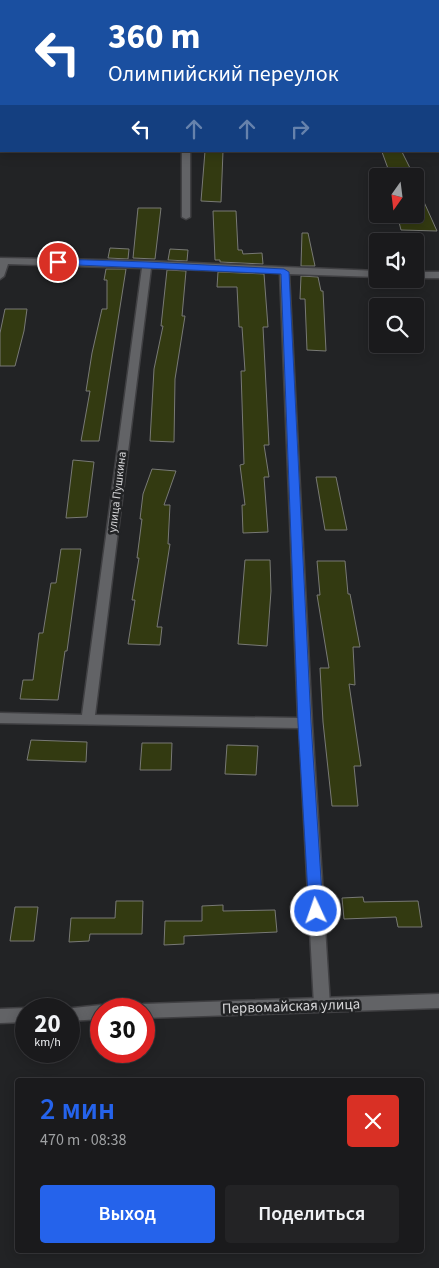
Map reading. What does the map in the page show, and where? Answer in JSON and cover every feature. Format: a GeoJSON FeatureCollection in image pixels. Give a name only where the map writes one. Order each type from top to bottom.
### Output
{"type":"FeatureCollection","features":[{"type":"Feature","properties":{"kind":"street"},"geometry":{"type":"LineString","coordinates":[[186,152],[186,217]]}},
{"type":"Feature","properties":{"kind":"street"},"geometry":{"type":"LineString","coordinates":[[0,276],[2,261],[147,264],[284,272],[369,274]]}},
{"type":"Feature","properties":{"kind":"street","name":"улица Пушкина"},"geometry":{"type":"LineString","coordinates":[[88,720],[147,264]]}},
{"type":"Feature","properties":{"kind":"street"},"geometry":{"type":"LineString","coordinates":[[284,272],[304,723],[322,1005]]}},
{"type":"Feature","properties":{"kind":"street"},"geometry":{"type":"LineString","coordinates":[[424,275],[439,275]]}},
{"type":"Feature","properties":{"kind":"street"},"geometry":{"type":"LineString","coordinates":[[0,718],[304,723]]}},
{"type":"Feature","properties":{"kind":"street","name":"Первомайская улица"},"geometry":{"type":"LineString","coordinates":[[155,1011],[439,1001]]}},
{"type":"Feature","properties":{"kind":"street"},"geometry":{"type":"LineString","coordinates":[[0,1016],[15,1015]]}},
{"type":"Feature","properties":{"kind":"building"},"geometry":{"type":"Polygon","coordinates":[[[205,152],[223,152],[221,202],[201,201],[205,152]]]}},
{"type":"Feature","properties":{"kind":"building"},"geometry":{"type":"Polygon","coordinates":[[[382,152],[402,152],[410,168],[388,168],[382,152]]]}},
{"type":"Feature","properties":{"kind":"building"},"geometry":{"type":"Polygon","coordinates":[[[424,202],[437,231],[401,230],[399,223],[424,223],[424,202]]]}},
{"type":"Feature","properties":{"kind":"building"},"geometry":{"type":"Polygon","coordinates":[[[138,208],[161,208],[155,259],[133,258],[138,208]]]}},
{"type":"Feature","properties":{"kind":"building"},"geometry":{"type":"Polygon","coordinates":[[[213,211],[236,211],[238,250],[242,250],[243,254],[262,253],[263,264],[220,262],[220,260],[215,260],[213,211]]]}},
{"type":"Feature","properties":{"kind":"building"},"geometry":{"type":"Polygon","coordinates":[[[302,233],[308,233],[315,266],[301,266],[302,233]]]}},
{"type":"Feature","properties":{"kind":"building"},"geometry":{"type":"Polygon","coordinates":[[[110,248],[129,249],[128,259],[108,258],[110,248]]]}},
{"type":"Feature","properties":{"kind":"building"},"geometry":{"type":"Polygon","coordinates":[[[170,249],[188,250],[187,261],[168,260],[170,249]]]}},
{"type":"Feature","properties":{"kind":"building"},"geometry":{"type":"Polygon","coordinates":[[[106,269],[126,269],[99,441],[81,441],[90,391],[86,391],[92,353],[102,309],[107,309],[107,280],[104,280],[106,269]]]}},
{"type":"Feature","properties":{"kind":"building"},"geometry":{"type":"Polygon","coordinates":[[[167,270],[186,271],[182,316],[185,316],[175,379],[174,442],[150,441],[154,369],[163,326],[161,326],[167,270]]]}},
{"type":"Feature","properties":{"kind":"building"},"geometry":{"type":"Polygon","coordinates":[[[218,272],[264,274],[268,327],[263,327],[269,445],[264,445],[269,477],[264,477],[268,532],[243,533],[242,505],[245,505],[240,465],[244,464],[241,371],[245,371],[242,327],[239,327],[237,287],[217,287],[218,272]]]}},
{"type":"Feature","properties":{"kind":"building"},"geometry":{"type":"Polygon","coordinates":[[[301,276],[318,277],[321,291],[323,291],[326,351],[307,350],[305,299],[300,299],[301,276]]]}},
{"type":"Feature","properties":{"kind":"building"},"geometry":{"type":"Polygon","coordinates":[[[5,309],[27,309],[24,331],[15,366],[0,366],[0,333],[5,309]]]}},
{"type":"Feature","properties":{"kind":"building"},"geometry":{"type":"Polygon","coordinates":[[[73,460],[94,462],[87,517],[66,518],[73,460]]]}},
{"type":"Feature","properties":{"kind":"building"},"geometry":{"type":"Polygon","coordinates":[[[152,469],[176,471],[164,505],[170,505],[168,544],[170,544],[157,627],[162,627],[160,645],[128,644],[135,600],[132,600],[139,558],[137,558],[143,494],[152,469]]]}},
{"type":"Feature","properties":{"kind":"building"},"geometry":{"type":"Polygon","coordinates":[[[316,477],[336,477],[347,530],[325,530],[316,477]]]}},
{"type":"Feature","properties":{"kind":"building"},"geometry":{"type":"Polygon","coordinates":[[[61,549],[81,549],[67,651],[65,651],[58,700],[20,699],[23,680],[33,680],[39,633],[43,633],[51,583],[56,583],[61,549]]]}},
{"type":"Feature","properties":{"kind":"building"},"geometry":{"type":"Polygon","coordinates":[[[245,560],[270,560],[271,591],[267,646],[238,644],[245,560]]]}},
{"type":"Feature","properties":{"kind":"building"},"geometry":{"type":"Polygon","coordinates":[[[317,561],[345,561],[348,594],[350,594],[360,647],[353,647],[355,685],[349,684],[361,766],[354,766],[358,806],[332,806],[323,722],[320,668],[329,668],[317,595],[320,595],[317,561]]]}},
{"type":"Feature","properties":{"kind":"building"},"geometry":{"type":"Polygon","coordinates":[[[31,740],[87,742],[86,762],[27,760],[31,740]]]}},
{"type":"Feature","properties":{"kind":"building"},"geometry":{"type":"Polygon","coordinates":[[[142,743],[172,743],[171,770],[140,770],[142,743]]]}},
{"type":"Feature","properties":{"kind":"building"},"geometry":{"type":"Polygon","coordinates":[[[227,745],[258,746],[256,775],[225,774],[227,745]]]}},
{"type":"Feature","properties":{"kind":"building"},"geometry":{"type":"Polygon","coordinates":[[[363,897],[364,902],[418,901],[422,927],[398,927],[396,917],[344,919],[342,898],[363,897]]]}},
{"type":"Feature","properties":{"kind":"building"},"geometry":{"type":"Polygon","coordinates":[[[116,901],[143,901],[142,934],[90,934],[89,941],[69,942],[71,918],[115,918],[116,901]]]}},
{"type":"Feature","properties":{"kind":"building"},"geometry":{"type":"Polygon","coordinates":[[[223,905],[223,911],[275,910],[277,932],[184,936],[184,944],[164,945],[165,921],[202,921],[202,906],[223,905]]]}},
{"type":"Feature","properties":{"kind":"building"},"geometry":{"type":"Polygon","coordinates":[[[15,907],[38,907],[34,941],[10,941],[15,907]]]}},
{"type":"Feature","properties":{"kind":"route"},"geometry":{"type":"LineString","coordinates":[[58,262],[147,264],[284,272],[304,723],[316,911]]}}]}
